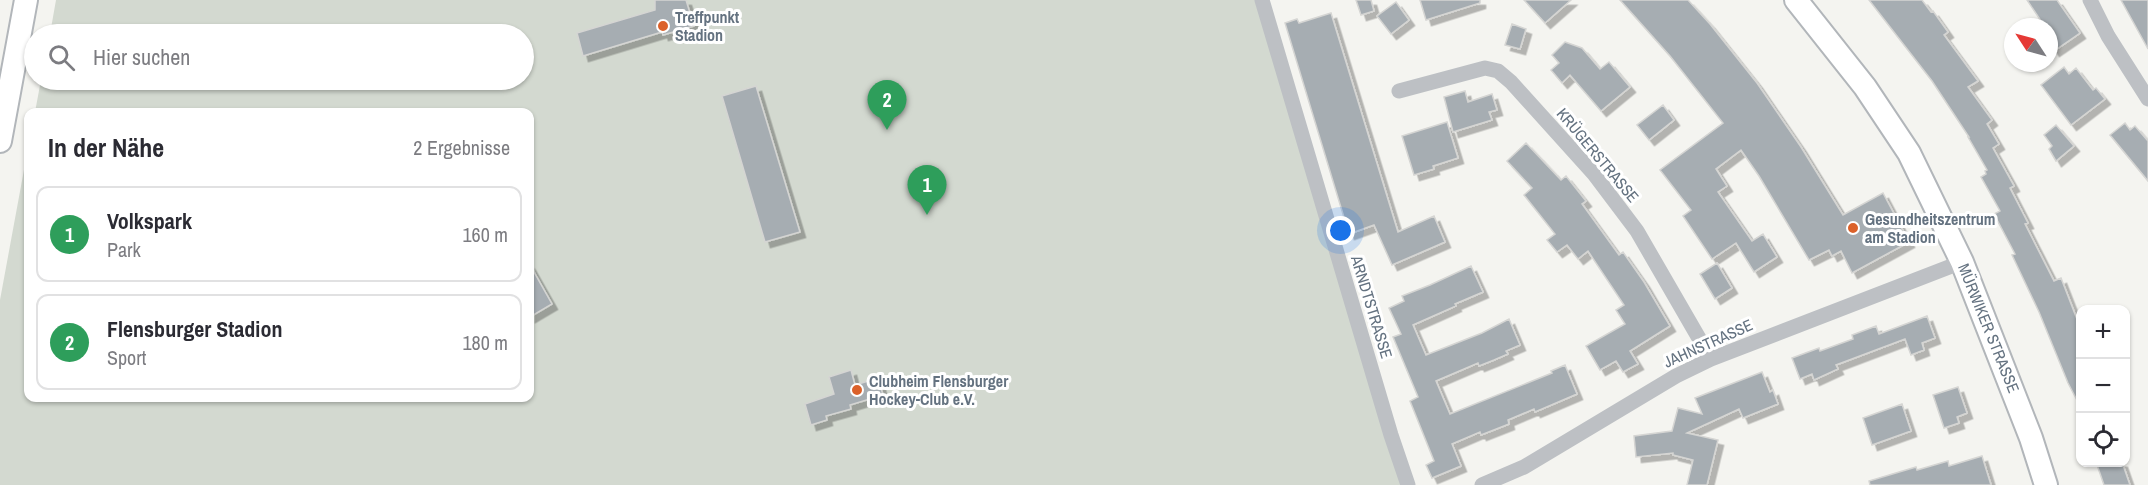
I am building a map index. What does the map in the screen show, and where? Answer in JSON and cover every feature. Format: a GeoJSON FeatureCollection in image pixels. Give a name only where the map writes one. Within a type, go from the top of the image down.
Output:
{"type":"FeatureCollection","features":[{"type":"Feature","properties":{"kind":"main road"},"geometry":{"type":"LineString","coordinates":[[0,141],[26,0]]}},
{"type":"Feature","properties":{"kind":"main road","name":"MÜRWIKER STRASSE"},"geometry":{"type":"LineString","coordinates":[[1796,0],[1865,87],[1909,153],[1962,262],[2031,438],[2046,485]]}},
{"type":"Feature","properties":{"kind":"street","name":"ARNDTSTRASSE"},"geometry":{"type":"LineString","coordinates":[[1262,0],[1391,435],[1408,485]]}},
{"type":"Feature","properties":{"kind":"street"},"geometry":{"type":"LineString","coordinates":[[2090,0],[2108,36],[2148,99]]}},
{"type":"Feature","properties":{"kind":"street","name":"KRÜGERSTRASSE"},"geometry":{"type":"LineString","coordinates":[[1399,91],[1485,68],[1498,71],[1511,82],[1594,174],[1637,231],[1711,359]]}},
{"type":"Feature","properties":{"kind":"street","name":"JAHNSTRASSE"},"geometry":{"type":"LineString","coordinates":[[1482,485],[1524,467],[1676,376],[1711,359],[1962,262]]}},
{"type":"Feature","properties":{"kind":"shaded area"},"geometry":{"type":"Polygon","coordinates":[[[56,0],[1263,0],[1407,485],[0,485],[0,300],[24,170],[24,402],[534,402],[534,108],[36,108],[39,90],[534,90],[534,24],[52,24],[56,0]]]}},
{"type":"Feature","properties":{"kind":"building"},"geometry":{"type":"Polygon","coordinates":[[[655,0],[686,0],[694,26],[663,35],[662,32],[583,56],[577,33],[655,10],[655,0]]]}},
{"type":"Feature","properties":{"kind":"building"},"geometry":{"type":"Polygon","coordinates":[[[1356,0],[1371,0],[1374,11],[1361,15],[1356,0]]]}},
{"type":"Feature","properties":{"kind":"building"},"geometry":{"type":"Polygon","coordinates":[[[1420,0],[1480,0],[1480,3],[1426,20],[1420,0]]]}},
{"type":"Feature","properties":{"kind":"building"},"geometry":{"type":"Polygon","coordinates":[[[1524,0],[1571,0],[1545,23],[1524,0]]]}},
{"type":"Feature","properties":{"kind":"building"},"geometry":{"type":"Polygon","coordinates":[[[1620,0],[1688,0],[1757,83],[1801,147],[1843,215],[1883,193],[1909,242],[1852,273],[1841,251],[1832,256],[1829,250],[1809,260],[1741,150],[1716,169],[1727,186],[1718,192],[1752,241],[1763,234],[1777,257],[1754,272],[1736,243],[1712,259],[1683,216],[1691,210],[1660,170],[1723,123],[1670,56],[1620,0]]]}},
{"type":"Feature","properties":{"kind":"building"},"geometry":{"type":"Polygon","coordinates":[[[1869,0],[1922,0],[1948,32],[1944,35],[1978,81],[1968,87],[1992,120],[1987,124],[1999,144],[1993,148],[2014,186],[2010,188],[2028,223],[2025,224],[2054,281],[2061,278],[2076,317],[2076,398],[2012,255],[2015,254],[1994,214],[2000,211],[1981,177],[1986,174],[1987,170],[1969,137],[1932,81],[1869,0]]]}},
{"type":"Feature","properties":{"kind":"building"},"geometry":{"type":"Polygon","coordinates":[[[2027,0],[2057,0],[2080,33],[2058,48],[2058,18],[2039,18],[2027,0]]]}},
{"type":"Feature","properties":{"kind":"building"},"geometry":{"type":"Polygon","coordinates":[[[2121,0],[2148,0],[2148,49],[2121,0]]]}},
{"type":"Feature","properties":{"kind":"building"},"geometry":{"type":"Polygon","coordinates":[[[1396,2],[1409,20],[1391,34],[1377,16],[1396,2]]]}},
{"type":"Feature","properties":{"kind":"building"},"geometry":{"type":"Polygon","coordinates":[[[1331,13],[1398,232],[1434,216],[1445,242],[1392,265],[1374,225],[1349,234],[1285,23],[1297,19],[1299,23],[1331,13]]]}},
{"type":"Feature","properties":{"kind":"building"},"geometry":{"type":"Polygon","coordinates":[[[1512,24],[1526,29],[1520,49],[1505,45],[1512,24]]]}},
{"type":"Feature","properties":{"kind":"building"},"geometry":{"type":"Polygon","coordinates":[[[1565,42],[1582,48],[1600,69],[1609,62],[1630,87],[1601,111],[1570,75],[1562,83],[1551,70],[1559,63],[1552,55],[1565,42]]]}},
{"type":"Feature","properties":{"kind":"building"},"geometry":{"type":"Polygon","coordinates":[[[2064,67],[2069,74],[2076,68],[2093,90],[2096,88],[2105,99],[2071,125],[2041,85],[2064,67]]]}},
{"type":"Feature","properties":{"kind":"building"},"geometry":{"type":"Polygon","coordinates":[[[756,86],[800,232],[765,242],[722,96],[756,86]]]}},
{"type":"Feature","properties":{"kind":"building"},"geometry":{"type":"Polygon","coordinates":[[[1465,91],[1468,102],[1492,94],[1497,110],[1489,112],[1492,120],[1453,132],[1444,97],[1465,91]]]}},
{"type":"Feature","properties":{"kind":"building"},"geometry":{"type":"Polygon","coordinates":[[[1663,105],[1674,120],[1649,140],[1637,125],[1663,105]]]}},
{"type":"Feature","properties":{"kind":"building"},"geometry":{"type":"Polygon","coordinates":[[[1447,122],[1458,158],[1414,175],[1402,136],[1447,122]]]}},
{"type":"Feature","properties":{"kind":"building"},"geometry":{"type":"Polygon","coordinates":[[[2125,123],[2130,130],[2135,126],[2148,141],[2148,181],[2110,135],[2125,123]]]}},
{"type":"Feature","properties":{"kind":"building"},"geometry":{"type":"Polygon","coordinates":[[[2056,125],[2074,146],[2056,161],[2049,149],[2052,146],[2044,135],[2056,125]]]}},
{"type":"Feature","properties":{"kind":"building"},"geometry":{"type":"Polygon","coordinates":[[[1526,143],[1561,180],[1566,176],[1586,201],[1582,204],[1619,255],[1623,252],[1670,326],[1630,351],[1638,364],[1623,372],[1616,361],[1600,370],[1586,346],[1625,324],[1616,310],[1624,305],[1588,251],[1578,259],[1567,245],[1557,252],[1547,240],[1555,234],[1524,195],[1532,188],[1507,161],[1526,143]]]}},
{"type":"Feature","properties":{"kind":"building"},"geometry":{"type":"Polygon","coordinates":[[[1717,263],[1732,288],[1715,299],[1700,274],[1717,263]]]}},
{"type":"Feature","properties":{"kind":"building"},"geometry":{"type":"Polygon","coordinates":[[[1471,266],[1483,292],[1413,325],[1426,355],[1482,333],[1509,319],[1520,345],[1506,351],[1508,354],[1479,366],[1478,363],[1436,381],[1450,414],[1552,373],[1551,371],[1565,365],[1577,394],[1535,412],[1534,409],[1508,420],[1509,424],[1481,435],[1480,432],[1452,444],[1461,466],[1432,478],[1426,465],[1434,461],[1410,401],[1418,397],[1393,337],[1401,334],[1389,308],[1404,301],[1402,296],[1471,266]]]}},
{"type":"Feature","properties":{"kind":"building"},"geometry":{"type":"Polygon","coordinates":[[[534,272],[552,304],[534,315],[534,272]]]}},
{"type":"Feature","properties":{"kind":"building"},"geometry":{"type":"Polygon","coordinates":[[[1927,316],[1935,338],[1922,343],[1924,350],[1911,355],[1905,339],[1836,365],[1838,369],[1814,380],[1812,374],[1800,379],[1792,358],[1853,339],[1852,335],[1876,326],[1879,334],[1927,316]]]}},
{"type":"Feature","properties":{"kind":"building","name":"Clubheim Flensburger Hockey-Club e.V."},"geometry":{"type":"Polygon","coordinates":[[[851,370],[855,385],[878,378],[883,395],[850,405],[851,409],[826,416],[827,420],[811,425],[805,404],[834,394],[829,377],[851,370]]]}},
{"type":"Feature","properties":{"kind":"building"},"geometry":{"type":"Polygon","coordinates":[[[1762,372],[1778,404],[1743,418],[1739,409],[1687,433],[1718,440],[1707,485],[1687,485],[1693,460],[1673,455],[1673,453],[1636,457],[1634,436],[1672,431],[1678,408],[1702,414],[1695,398],[1762,372]]]}},
{"type":"Feature","properties":{"kind":"building"},"geometry":{"type":"Polygon","coordinates":[[[1958,387],[1967,413],[1957,417],[1959,423],[1944,428],[1933,395],[1958,387]]]}},
{"type":"Feature","properties":{"kind":"building"},"geometry":{"type":"Polygon","coordinates":[[[1902,404],[1911,431],[1872,445],[1863,418],[1902,404]]]}},
{"type":"Feature","properties":{"kind":"building"},"geometry":{"type":"Polygon","coordinates":[[[1982,456],[1991,485],[1870,485],[1869,481],[1916,467],[1917,470],[1948,461],[1949,466],[1982,456]]]}},
{"type":"Feature","properties":{"kind":"building"},"geometry":{"type":"Polygon","coordinates":[[[2098,467],[2124,467],[2130,485],[2104,485],[2098,467]]]}},
{"type":"Feature","properties":{"kind":"place","name":"Treffpunkt Stadion"},"geometry":{"type":"Point","coordinates":[663,26]}},
{"type":"Feature","properties":{"kind":"place","name":"Flensburger Stadion"},"geometry":{"type":"Point","coordinates":[887,130]}},
{"type":"Feature","properties":{"kind":"place","name":"Volkspark"},"geometry":{"type":"Point","coordinates":[927,215]}},
{"type":"Feature","properties":{"kind":"place","name":"Gesundheitszentrum am Stadion"},"geometry":{"type":"Point","coordinates":[1853,228]}},
{"type":"Feature","properties":{"kind":"place","name":"Clubheim Flensburger Hockey-Club e.V."},"geometry":{"type":"Point","coordinates":[857,390]}}]}
